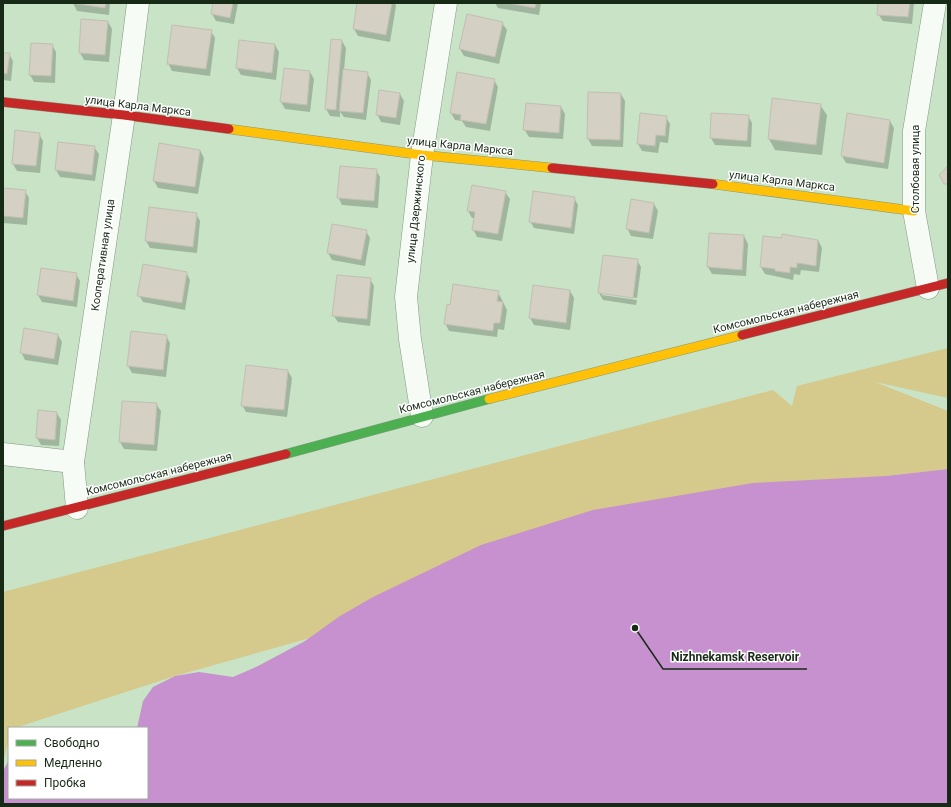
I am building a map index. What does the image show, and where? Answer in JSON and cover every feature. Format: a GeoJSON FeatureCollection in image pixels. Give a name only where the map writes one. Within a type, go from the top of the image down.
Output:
{"type":"FeatureCollection","features":[{"type":"Feature","properties":{"kind":"street","name":"Кооперативная улица"},"geometry":{"type":"LineString","coordinates":[[77,508],[73,462],[124,115],[138,3]]}},
{"type":"Feature","properties":{"kind":"street","name":"улица Дзержинского"},"geometry":{"type":"LineString","coordinates":[[422,416],[410,339],[406,297],[422,155],[446,3]]}},
{"type":"Feature","properties":{"kind":"street","name":"Столбовая улица"},"geometry":{"type":"LineString","coordinates":[[938,14],[914,131],[914,211],[938,285]]}},
{"type":"Feature","properties":{"kind":"street","name":"улица Карла Маркса"},"geometry":{"type":"LineString","coordinates":[[3,102],[124,115],[422,155],[748,188],[914,211]]}},
{"type":"Feature","properties":{"kind":"street","name":"Комсомольская набережная"},"geometry":{"type":"LineString","coordinates":[[3,526],[270,458],[422,416],[938,285]]}},
{"type":"Feature","properties":{"kind":"street"},"geometry":{"type":"LineString","coordinates":[[3,454],[73,462]]}},
{"type":"Feature","properties":{"kind":"shaded area"},"geometry":{"type":"Polygon","coordinates":[[[948,348],[948,398],[875,382],[948,411],[948,469],[886,476],[175,676],[18,727],[8,727],[8,743],[3,763],[3,592],[773,390],[792,406],[797,386],[948,348]]]}},
{"type":"Feature","properties":{"kind":"shaded area"},"geometry":{"type":"Polygon","coordinates":[[[948,469],[948,804],[3,804],[3,771],[8,762],[8,799],[148,799],[148,727],[137,727],[143,701],[153,687],[175,676],[199,672],[233,677],[258,666],[305,641],[340,616],[373,597],[481,545],[593,510],[753,483],[886,476],[948,469]]]}},
{"type":"Feature","properties":{"kind":"building"},"geometry":{"type":"Polygon","coordinates":[[[72,3],[106,3],[105,8],[72,3]]]}},
{"type":"Feature","properties":{"kind":"building"},"geometry":{"type":"Polygon","coordinates":[[[213,3],[233,3],[230,18],[211,14],[213,3]]]}},
{"type":"Feature","properties":{"kind":"building"},"geometry":{"type":"Polygon","coordinates":[[[357,3],[392,3],[386,35],[353,29],[357,3]]]}},
{"type":"Feature","properties":{"kind":"building"},"geometry":{"type":"Polygon","coordinates":[[[506,3],[536,3],[535,8],[506,3]]]}},
{"type":"Feature","properties":{"kind":"building"},"geometry":{"type":"Polygon","coordinates":[[[878,3],[910,3],[908,17],[877,15],[878,3]]]}},
{"type":"Feature","properties":{"kind":"building"},"geometry":{"type":"Polygon","coordinates":[[[467,14],[503,22],[495,57],[459,49],[467,14]]]}},
{"type":"Feature","properties":{"kind":"building"},"geometry":{"type":"Polygon","coordinates":[[[81,19],[108,21],[105,55],[79,53],[81,19]]]}},
{"type":"Feature","properties":{"kind":"building"},"geometry":{"type":"Polygon","coordinates":[[[172,25],[212,30],[206,69],[167,64],[172,25]]]}},
{"type":"Feature","properties":{"kind":"building"},"geometry":{"type":"Polygon","coordinates":[[[331,39],[342,40],[336,110],[325,109],[331,39]]]}},
{"type":"Feature","properties":{"kind":"building"},"geometry":{"type":"Polygon","coordinates":[[[239,40],[275,44],[272,73],[236,68],[239,40]]]}},
{"type":"Feature","properties":{"kind":"building"},"geometry":{"type":"Polygon","coordinates":[[[31,43],[53,44],[51,76],[29,75],[31,43]]]}},
{"type":"Feature","properties":{"kind":"building"},"geometry":{"type":"Polygon","coordinates":[[[3,53],[10,53],[7,74],[3,73],[3,53]]]}},
{"type":"Feature","properties":{"kind":"building"},"geometry":{"type":"Polygon","coordinates":[[[284,68],[310,71],[307,105],[280,102],[284,68]]]}},
{"type":"Feature","properties":{"kind":"building"},"geometry":{"type":"Polygon","coordinates":[[[343,69],[368,72],[363,113],[339,111],[343,69]]]}},
{"type":"Feature","properties":{"kind":"building"},"geometry":{"type":"Polygon","coordinates":[[[457,72],[495,79],[486,124],[460,120],[461,115],[450,113],[457,72]]]}},
{"type":"Feature","properties":{"kind":"building"},"geometry":{"type":"Polygon","coordinates":[[[379,90],[400,93],[396,118],[376,115],[379,90]]]}},
{"type":"Feature","properties":{"kind":"building"},"geometry":{"type":"Polygon","coordinates":[[[588,92],[621,93],[620,140],[587,139],[588,92]]]}},
{"type":"Feature","properties":{"kind":"building"},"geometry":{"type":"Polygon","coordinates":[[[772,98],[821,104],[816,145],[768,139],[772,98]]]}},
{"type":"Feature","properties":{"kind":"building"},"geometry":{"type":"Polygon","coordinates":[[[526,103],[561,106],[559,133],[523,130],[526,103]]]}},
{"type":"Feature","properties":{"kind":"building"},"geometry":{"type":"Polygon","coordinates":[[[640,113],[667,116],[665,136],[656,135],[655,146],[637,144],[640,113]]]}},
{"type":"Feature","properties":{"kind":"building"},"geometry":{"type":"Polygon","coordinates":[[[711,113],[749,115],[747,141],[710,138],[711,113]]]}},
{"type":"Feature","properties":{"kind":"building"},"geometry":{"type":"Polygon","coordinates":[[[847,113],[890,120],[884,163],[841,156],[847,113]]]}},
{"type":"Feature","properties":{"kind":"building"},"geometry":{"type":"Polygon","coordinates":[[[15,130],[40,133],[36,166],[12,164],[15,130]]]}},
{"type":"Feature","properties":{"kind":"building"},"geometry":{"type":"Polygon","coordinates":[[[58,142],[95,146],[92,175],[55,170],[58,142]]]}},
{"type":"Feature","properties":{"kind":"building"},"geometry":{"type":"Polygon","coordinates":[[[159,143],[200,150],[195,187],[153,181],[159,143]]]}},
{"type":"Feature","properties":{"kind":"building"},"geometry":{"type":"Polygon","coordinates":[[[340,166],[377,169],[374,201],[337,198],[340,166]]]}},
{"type":"Feature","properties":{"kind":"building"},"geometry":{"type":"Polygon","coordinates":[[[948,166],[948,184],[944,184],[939,175],[948,166]]]}},
{"type":"Feature","properties":{"kind":"building"},"geometry":{"type":"Polygon","coordinates":[[[472,185],[506,191],[498,234],[472,230],[475,212],[467,211],[472,185]]]}},
{"type":"Feature","properties":{"kind":"building"},"geometry":{"type":"Polygon","coordinates":[[[3,188],[26,190],[23,218],[3,216],[3,188]]]}},
{"type":"Feature","properties":{"kind":"building"},"geometry":{"type":"Polygon","coordinates":[[[533,191],[575,197],[571,228],[529,222],[533,191]]]}},
{"type":"Feature","properties":{"kind":"building"},"geometry":{"type":"Polygon","coordinates":[[[631,199],[654,203],[649,233],[626,229],[631,199]]]}},
{"type":"Feature","properties":{"kind":"building"},"geometry":{"type":"Polygon","coordinates":[[[149,207],[197,213],[193,247],[145,241],[149,207]]]}},
{"type":"Feature","properties":{"kind":"building"},"geometry":{"type":"Polygon","coordinates":[[[332,224],[367,230],[361,260],[327,253],[332,224]]]}},
{"type":"Feature","properties":{"kind":"building"},"geometry":{"type":"Polygon","coordinates":[[[709,233],[744,235],[742,270],[707,267],[709,233]]]}},
{"type":"Feature","properties":{"kind":"building"},"geometry":{"type":"Polygon","coordinates":[[[782,234],[818,240],[816,266],[797,263],[797,268],[790,267],[790,273],[760,267],[763,236],[782,238],[782,234]]]}},
{"type":"Feature","properties":{"kind":"building"},"geometry":{"type":"Polygon","coordinates":[[[603,255],[638,259],[633,298],[598,293],[603,255]]]}},
{"type":"Feature","properties":{"kind":"building"},"geometry":{"type":"Polygon","coordinates":[[[143,264],[187,272],[182,303],[137,296],[143,264]]]}},
{"type":"Feature","properties":{"kind":"building"},"geometry":{"type":"Polygon","coordinates":[[[41,268],[77,273],[73,301],[37,295],[41,268]]]}},
{"type":"Feature","properties":{"kind":"building"},"geometry":{"type":"Polygon","coordinates":[[[337,275],[371,278],[367,319],[332,316],[337,275]]]}},
{"type":"Feature","properties":{"kind":"building"},"geometry":{"type":"Polygon","coordinates":[[[453,284],[499,291],[497,301],[503,302],[500,323],[494,323],[493,331],[444,324],[447,304],[450,305],[453,284]]]}},
{"type":"Feature","properties":{"kind":"building"},"geometry":{"type":"Polygon","coordinates":[[[533,285],[570,290],[566,323],[529,318],[533,285]]]}},
{"type":"Feature","properties":{"kind":"building"},"geometry":{"type":"Polygon","coordinates":[[[24,328],[58,334],[54,359],[20,353],[24,328]]]}},
{"type":"Feature","properties":{"kind":"building"},"geometry":{"type":"Polygon","coordinates":[[[131,331],[167,335],[163,370],[127,366],[131,331]]]}},
{"type":"Feature","properties":{"kind":"building"},"geometry":{"type":"Polygon","coordinates":[[[246,365],[288,370],[284,410],[241,406],[246,365]]]}},
{"type":"Feature","properties":{"kind":"building"},"geometry":{"type":"Polygon","coordinates":[[[122,401],[157,403],[154,445],[119,442],[122,401]]]}},
{"type":"Feature","properties":{"kind":"building"},"geometry":{"type":"Polygon","coordinates":[[[38,410],[57,412],[55,440],[36,438],[38,410]]]}},
{"type":"Feature","properties":{"kind":"traffic: fast"},"geometry":{"type":"LineString","coordinates":[[286,454],[489,399]]}},
{"type":"Feature","properties":{"kind":"traffic: slow"},"geometry":{"type":"LineString","coordinates":[[229,129],[422,155],[552,168]]}},
{"type":"Feature","properties":{"kind":"traffic: slow"},"geometry":{"type":"LineString","coordinates":[[713,184],[914,211]]}},
{"type":"Feature","properties":{"kind":"traffic: slow"},"geometry":{"type":"LineString","coordinates":[[489,399],[742,335]]}},
{"type":"Feature","properties":{"kind":"traffic: jam"},"geometry":{"type":"LineString","coordinates":[[3,102],[124,115],[229,129]]}},
{"type":"Feature","properties":{"kind":"traffic: jam"},"geometry":{"type":"LineString","coordinates":[[552,168],[713,184]]}},
{"type":"Feature","properties":{"kind":"traffic: jam"},"geometry":{"type":"LineString","coordinates":[[742,335],[948,283]]}},
{"type":"Feature","properties":{"kind":"traffic: jam"},"geometry":{"type":"LineString","coordinates":[[3,526],[286,454]]}},
{"type":"Feature","properties":{"kind":"place","name":"Nizhnekamsk Reservoir"},"geometry":{"type":"Point","coordinates":[635,628]}}]}
